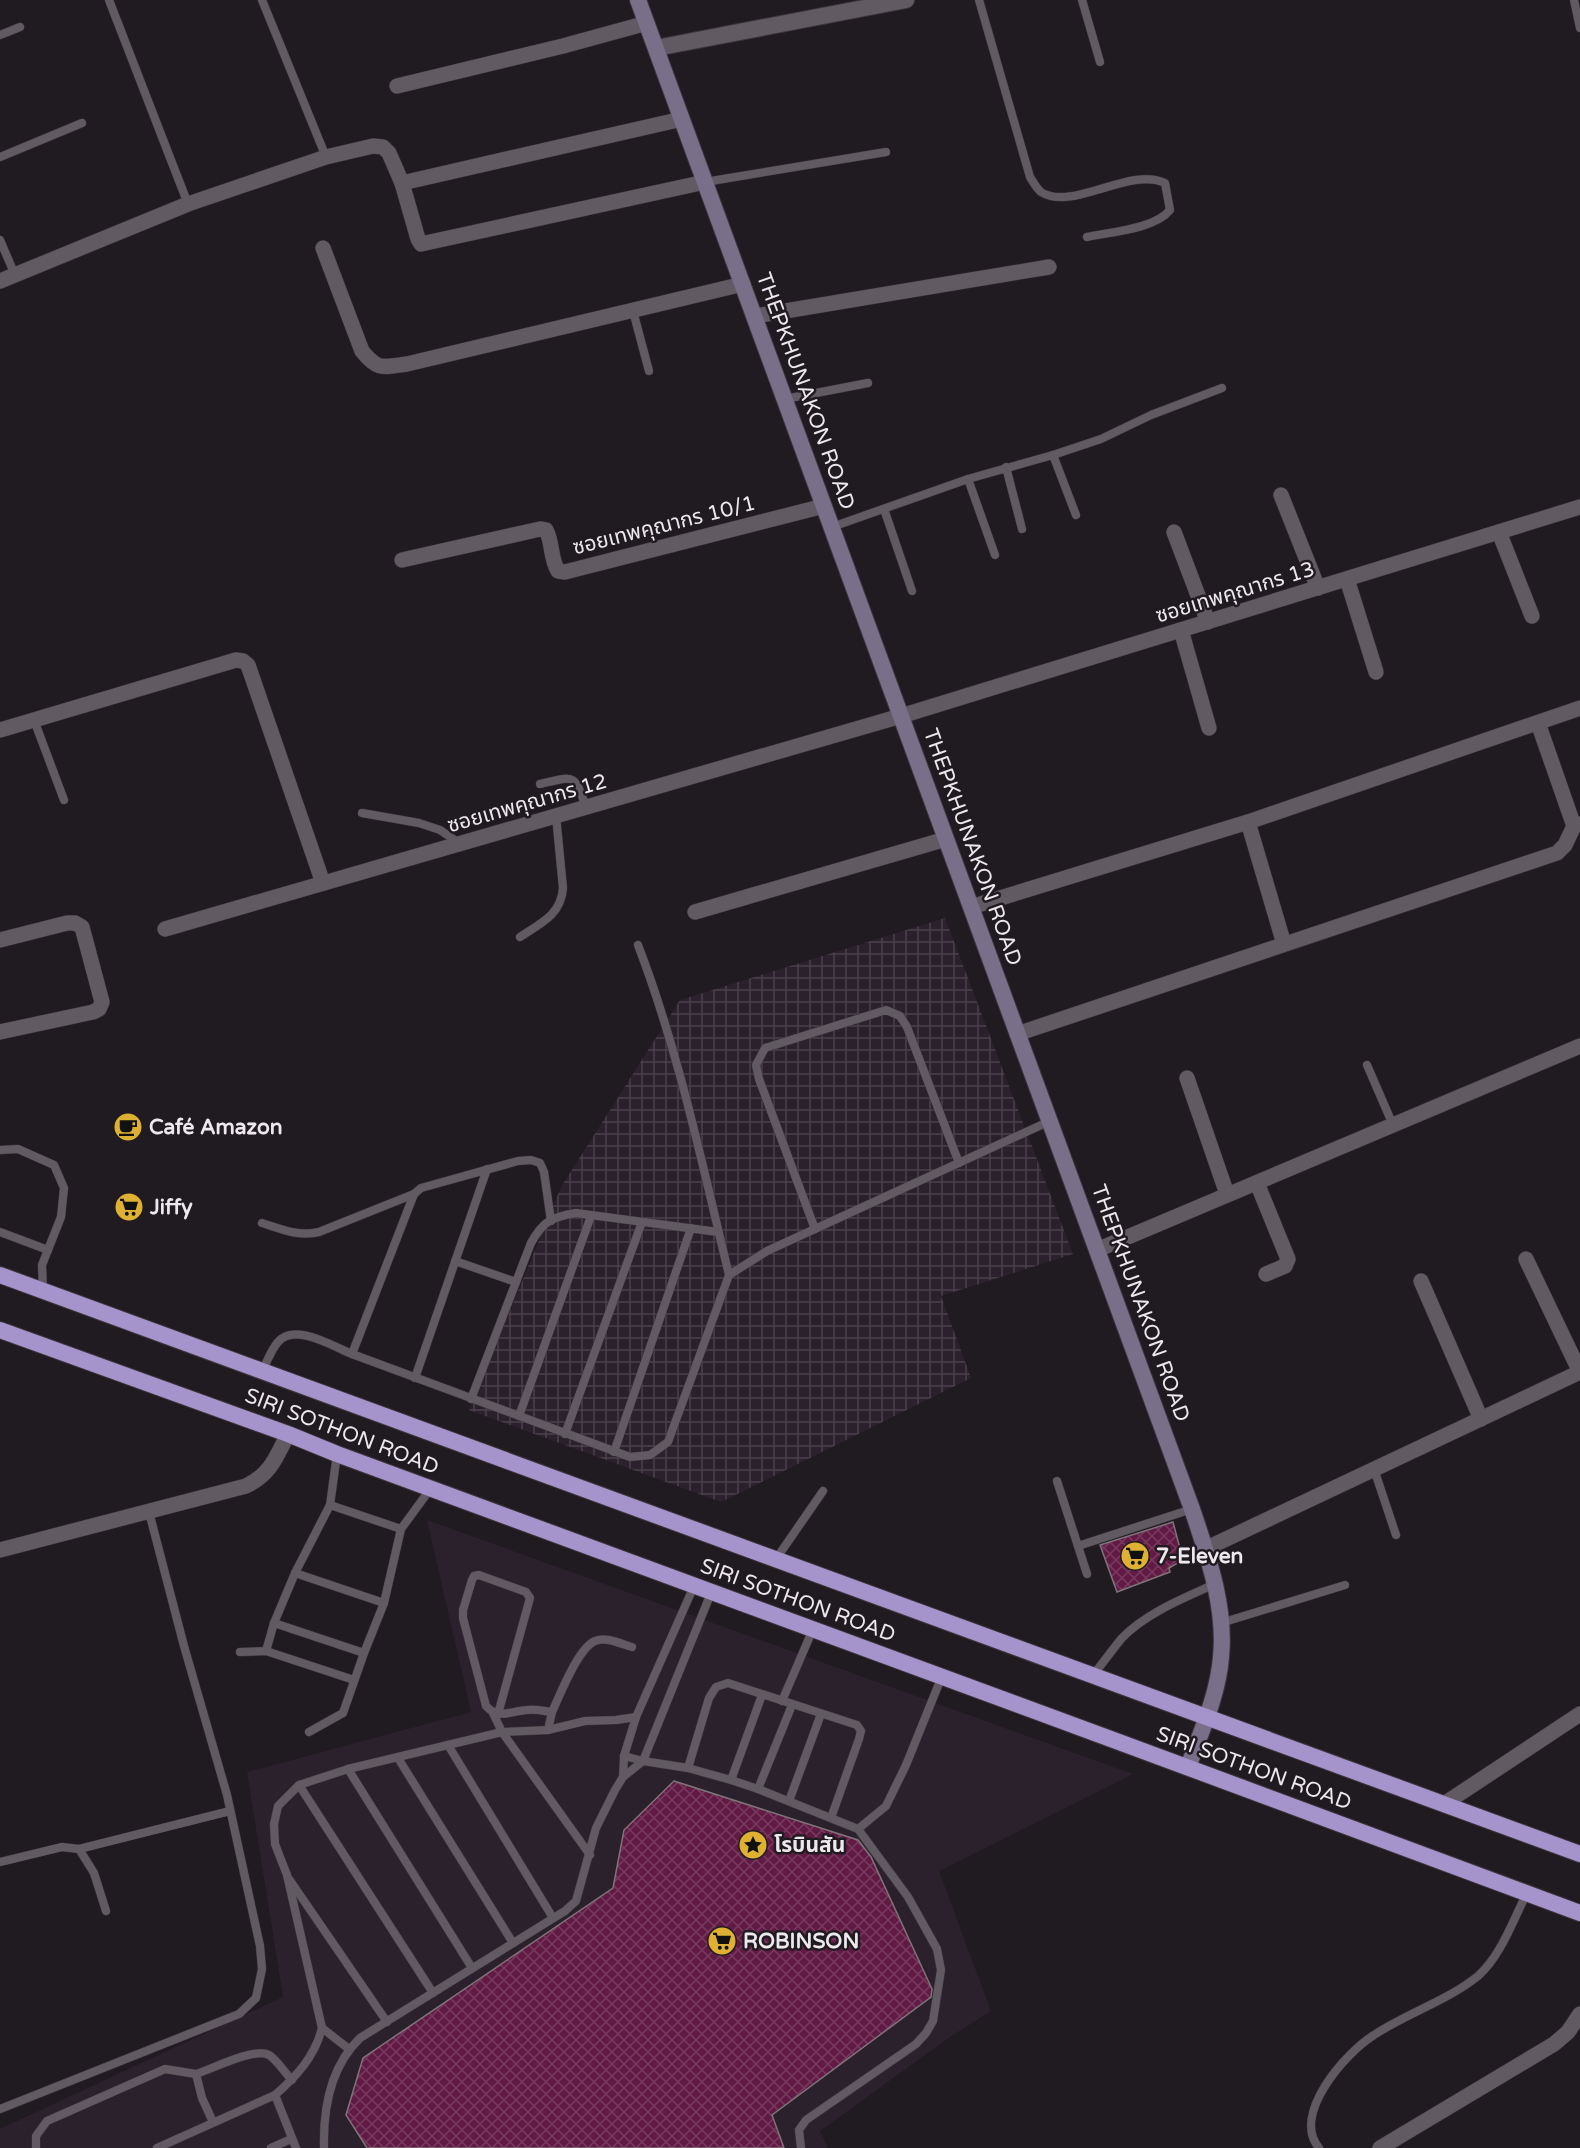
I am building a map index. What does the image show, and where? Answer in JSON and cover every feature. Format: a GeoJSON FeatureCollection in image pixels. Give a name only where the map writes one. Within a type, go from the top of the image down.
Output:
{"type":"FeatureCollection","features":[{"type":"Feature","properties":{"kind":"highway","name":"SIRI SOTHON ROAD"},"geometry":{"type":"LineString","coordinates":[[0,1275],[1580,1854]]}},
{"type":"Feature","properties":{"kind":"highway","name":"SIRI SOTHON ROAD"},"geometry":{"type":"LineString","coordinates":[[0,1330],[288,1434],[711,1593],[942,1676],[1580,1913]]}},
{"type":"Feature","properties":{"kind":"main road","name":"THEPKHUNAKON ROAD"},"geometry":{"type":"LineString","coordinates":[[638,0],[1205,1549],[1215,1584],[1221,1623],[1221,1657],[1207,1717],[1188,1767]]}},
{"type":"Feature","properties":{"kind":"street"},"geometry":{"type":"LineString","coordinates":[[656,48],[906,0]]}},
{"type":"Feature","properties":{"kind":"street"},"geometry":{"type":"LineString","coordinates":[[397,86],[563,46],[646,23]]}},
{"type":"Feature","properties":{"kind":"street"},"geometry":{"type":"LineString","coordinates":[[402,183],[682,118]]}},
{"type":"Feature","properties":{"kind":"street"},"geometry":{"type":"LineString","coordinates":[[0,281],[188,204],[326,157],[373,146],[383,147],[389,153],[402,183],[418,239],[422,244],[705,182]]}},
{"type":"Feature","properties":{"kind":"street"},"geometry":{"type":"LineString","coordinates":[[323,248],[362,351],[372,363],[385,367],[743,284]]}},
{"type":"Feature","properties":{"kind":"street"},"geometry":{"type":"LineString","coordinates":[[754,316],[1050,267]]}},
{"type":"Feature","properties":{"kind":"street"},"geometry":{"type":"LineString","coordinates":[[1281,495],[1317,588]]}},
{"type":"Feature","properties":{"kind":"street","name":"ซอยเทพคุณากร 10/1"},"geometry":{"type":"LineString","coordinates":[[402,560],[540,529],[546,530],[549,536],[554,564],[558,571],[565,572],[824,506]]}},
{"type":"Feature","properties":{"kind":"street","name":"ซอยเทพคุณากร 13"},"geometry":{"type":"LineString","coordinates":[[901,716],[1580,507]]}},
{"type":"Feature","properties":{"kind":"street"},"geometry":{"type":"LineString","coordinates":[[1174,532],[1208,622]]}},
{"type":"Feature","properties":{"kind":"street"},"geometry":{"type":"LineString","coordinates":[[1499,532],[1532,616]]}},
{"type":"Feature","properties":{"kind":"street"},"geometry":{"type":"LineString","coordinates":[[1347,579],[1376,672]]}},
{"type":"Feature","properties":{"kind":"street"},"geometry":{"type":"LineString","coordinates":[[1181,630],[1209,728]]}},
{"type":"Feature","properties":{"kind":"street"},"geometry":{"type":"LineString","coordinates":[[0,730],[236,660],[243,661],[248,665],[323,883]]}},
{"type":"Feature","properties":{"kind":"street"},"geometry":{"type":"LineString","coordinates":[[971,907],[1248,822],[1580,708]]}},
{"type":"Feature","properties":{"kind":"street","name":"ซอยเทพคุณากร 12"},"geometry":{"type":"LineString","coordinates":[[165,929],[901,716]]}},
{"type":"Feature","properties":{"kind":"street"},"geometry":{"type":"LineString","coordinates":[[1017,1034],[1557,853],[1565,845],[1577,825],[1538,723]]}},
{"type":"Feature","properties":{"kind":"street"},"geometry":{"type":"LineString","coordinates":[[1248,822],[1284,944]]}},
{"type":"Feature","properties":{"kind":"street"},"geometry":{"type":"LineString","coordinates":[[695,912],[946,839]]}},
{"type":"Feature","properties":{"kind":"street"},"geometry":{"type":"LineString","coordinates":[[0,940],[67,922],[82,927],[102,1002],[99,1009],[93,1012],[0,1032]]}},
{"type":"Feature","properties":{"kind":"street"},"geometry":{"type":"LineString","coordinates":[[1097,1250],[1580,1046]]}},
{"type":"Feature","properties":{"kind":"street"},"geometry":{"type":"LineString","coordinates":[[1187,1078],[1227,1194]]}},
{"type":"Feature","properties":{"kind":"street"},"geometry":{"type":"LineString","coordinates":[[1257,1183],[1288,1259],[1285,1266],[1266,1274]]}},
{"type":"Feature","properties":{"kind":"street"},"geometry":{"type":"LineString","coordinates":[[1205,1549],[1580,1372],[1526,1259]]}},
{"type":"Feature","properties":{"kind":"street"},"geometry":{"type":"LineString","coordinates":[[1421,1281],[1481,1419]]}},
{"type":"Feature","properties":{"kind":"street"},"geometry":{"type":"LineString","coordinates":[[0,1550],[246,1486],[261,1479],[288,1434]]}},
{"type":"Feature","properties":{"kind":"street"},"geometry":{"type":"LineString","coordinates":[[1444,1804],[1580,1714]]}},
{"type":"Feature","properties":{"kind":"street"},"geometry":{"type":"LineString","coordinates":[[1380,2148],[1554,2044],[1568,2032],[1580,2014]]}},
{"type":"Feature","properties":{"kind":"lane"},"geometry":{"type":"LineString","coordinates":[[109,0],[188,204]]}},
{"type":"Feature","properties":{"kind":"lane"},"geometry":{"type":"LineString","coordinates":[[262,0],[326,157]]}},
{"type":"Feature","properties":{"kind":"lane"},"geometry":{"type":"LineString","coordinates":[[979,0],[1030,177],[1040,192],[1058,198],[1150,177],[1165,183],[1170,210],[1165,217],[1153,223],[1087,237]]}},
{"type":"Feature","properties":{"kind":"lane"},"geometry":{"type":"LineString","coordinates":[[1082,0],[1100,62]]}},
{"type":"Feature","properties":{"kind":"lane"},"geometry":{"type":"LineString","coordinates":[[1574,0],[1580,28]]}},
{"type":"Feature","properties":{"kind":"lane"},"geometry":{"type":"LineString","coordinates":[[0,35],[20,27]]}},
{"type":"Feature","properties":{"kind":"lane"},"geometry":{"type":"LineString","coordinates":[[0,157],[82,123]]}},
{"type":"Feature","properties":{"kind":"lane"},"geometry":{"type":"LineString","coordinates":[[705,182],[886,152]]}},
{"type":"Feature","properties":{"kind":"lane"},"geometry":{"type":"LineString","coordinates":[[0,240],[15,275]]}},
{"type":"Feature","properties":{"kind":"lane"},"geometry":{"type":"LineString","coordinates":[[633,311],[649,371]]}},
{"type":"Feature","properties":{"kind":"lane"},"geometry":{"type":"LineString","coordinates":[[785,399],[868,383]]}},
{"type":"Feature","properties":{"kind":"lane"},"geometry":{"type":"LineString","coordinates":[[832,527],[968,479],[1101,439],[1151,415],[1222,388]]}},
{"type":"Feature","properties":{"kind":"lane"},"geometry":{"type":"LineString","coordinates":[[1053,455],[1076,515]]}},
{"type":"Feature","properties":{"kind":"lane"},"geometry":{"type":"LineString","coordinates":[[1006,467],[1022,529]]}},
{"type":"Feature","properties":{"kind":"lane"},"geometry":{"type":"LineString","coordinates":[[968,479],[995,555]]}},
{"type":"Feature","properties":{"kind":"lane"},"geometry":{"type":"LineString","coordinates":[[884,509],[912,591]]}},
{"type":"Feature","properties":{"kind":"lane"},"geometry":{"type":"LineString","coordinates":[[34,720],[64,800]]}},
{"type":"Feature","properties":{"kind":"lane"},"geometry":{"type":"LineString","coordinates":[[540,784],[567,778],[573,780],[577,784],[586,807]]}},
{"type":"Feature","properties":{"kind":"lane"},"geometry":{"type":"LineString","coordinates":[[362,813],[419,823],[440,830],[461,844]]}},
{"type":"Feature","properties":{"kind":"lane"},"geometry":{"type":"LineString","coordinates":[[520,937],[555,913],[563,900],[556,816]]}},
{"type":"Feature","properties":{"kind":"lane"},"geometry":{"type":"LineString","coordinates":[[262,1371],[279,1340],[291,1334],[307,1335],[415,1378],[630,1457],[650,1455],[668,1442],[729,1275],[680,1075],[658,998],[638,945]]}},
{"type":"Feature","properties":{"kind":"lane"},"geometry":{"type":"LineString","coordinates":[[815,1229],[759,1079],[756,1065],[765,1048],[886,1010],[900,1016],[907,1027],[959,1163]]}},
{"type":"Feature","properties":{"kind":"lane"},"geometry":{"type":"LineString","coordinates":[[1367,1065],[1393,1125]]}},
{"type":"Feature","properties":{"kind":"lane"},"geometry":{"type":"LineString","coordinates":[[729,1275],[767,1251],[1050,1121]]}},
{"type":"Feature","properties":{"kind":"lane"},"geometry":{"type":"LineString","coordinates":[[0,1150],[18,1149],[54,1165],[64,1188],[61,1217],[42,1265],[43,1291]]}},
{"type":"Feature","properties":{"kind":"lane"},"geometry":{"type":"LineString","coordinates":[[262,1223],[296,1234],[319,1232],[414,1194],[433,1183],[518,1161],[531,1160],[540,1163],[544,1172],[550,1221]]}},
{"type":"Feature","properties":{"kind":"lane"},"geometry":{"type":"LineString","coordinates":[[415,1378],[487,1169]]}},
{"type":"Feature","properties":{"kind":"lane"},"geometry":{"type":"LineString","coordinates":[[352,1354],[414,1194]]}},
{"type":"Feature","properties":{"kind":"lane"},"geometry":{"type":"LineString","coordinates":[[471,1399],[540,1226],[561,1216],[576,1214],[718,1232]]}},
{"type":"Feature","properties":{"kind":"lane"},"geometry":{"type":"LineString","coordinates":[[519,1416],[591,1216]]}},
{"type":"Feature","properties":{"kind":"lane"},"geometry":{"type":"LineString","coordinates":[[565,1434],[642,1222]]}},
{"type":"Feature","properties":{"kind":"lane"},"geometry":{"type":"LineString","coordinates":[[614,1452],[691,1228]]}},
{"type":"Feature","properties":{"kind":"lane"},"geometry":{"type":"LineString","coordinates":[[0,1232],[48,1250]]}},
{"type":"Feature","properties":{"kind":"lane"},"geometry":{"type":"LineString","coordinates":[[455,1261],[516,1282]]}},
{"type":"Feature","properties":{"kind":"lane"},"geometry":{"type":"LineString","coordinates":[[266,1651],[274,1623],[295,1573],[330,1505],[337,1454]]}},
{"type":"Feature","properties":{"kind":"lane"},"geometry":{"type":"LineString","coordinates":[[1374,1469],[1396,1535]]}},
{"type":"Feature","properties":{"kind":"lane"},"geometry":{"type":"LineString","coordinates":[[1057,1481],[1087,1574]]}},
{"type":"Feature","properties":{"kind":"lane"},"geometry":{"type":"LineString","coordinates":[[309,1732],[343,1713],[384,1603],[401,1529],[431,1488]]}},
{"type":"Feature","properties":{"kind":"lane"},"geometry":{"type":"LineString","coordinates":[[776,1559],[823,1491]]}},
{"type":"Feature","properties":{"kind":"lane"},"geometry":{"type":"LineString","coordinates":[[330,1505],[401,1529]]}},
{"type":"Feature","properties":{"kind":"lane"},"geometry":{"type":"LineString","coordinates":[[1078,1546],[1192,1509]]}},
{"type":"Feature","properties":{"kind":"lane"},"geometry":{"type":"LineString","coordinates":[[0,2109],[239,2014],[256,1998],[262,1969],[260,1946],[230,1810],[149,1512]]}},
{"type":"Feature","properties":{"kind":"lane"},"geometry":{"type":"LineString","coordinates":[[295,1573],[384,1603]]}},
{"type":"Feature","properties":{"kind":"lane"},"geometry":{"type":"LineString","coordinates":[[495,1713],[530,1598],[526,1592],[479,1575],[474,1576],[472,1580],[463,1610],[463,1618],[486,1706],[495,1713],[502,1732],[590,1856]]}},
{"type":"Feature","properties":{"kind":"lane"},"geometry":{"type":"LineString","coordinates":[[1093,1675],[1123,1637],[1140,1623],[1180,1600],[1215,1584]]}},
{"type":"Feature","properties":{"kind":"lane"},"geometry":{"type":"LineString","coordinates":[[1221,1623],[1345,1585]]}},
{"type":"Feature","properties":{"kind":"lane"},"geometry":{"type":"LineString","coordinates":[[623,1777],[624,1756],[636,1717],[694,1586]]}},
{"type":"Feature","properties":{"kind":"lane"},"geometry":{"type":"LineString","coordinates":[[324,2148],[323,2128],[326,2101],[335,2073],[349,2049],[360,2038],[553,1918],[576,1901],[596,1828],[623,1777],[643,1761],[711,1593]]}},
{"type":"Feature","properties":{"kind":"lane"},"geometry":{"type":"LineString","coordinates":[[274,1623],[364,1653]]}},
{"type":"Feature","properties":{"kind":"lane"},"geometry":{"type":"LineString","coordinates":[[782,1701],[813,1629]]}},
{"type":"Feature","properties":{"kind":"lane"},"geometry":{"type":"LineString","coordinates":[[548,1730],[552,1712],[584,1649],[596,1640],[606,1639],[632,1647]]}},
{"type":"Feature","properties":{"kind":"lane"},"geometry":{"type":"LineString","coordinates":[[240,1652],[266,1651],[354,1680]]}},
{"type":"Feature","properties":{"kind":"lane"},"geometry":{"type":"LineString","coordinates":[[858,1829],[886,1806],[906,1765],[942,1676]]}},
{"type":"Feature","properties":{"kind":"lane"},"geometry":{"type":"LineString","coordinates":[[688,1768],[709,1698],[716,1687],[728,1683],[856,1725],[861,1731],[831,1818]]}},
{"type":"Feature","properties":{"kind":"lane"},"geometry":{"type":"LineString","coordinates":[[731,1780],[762,1695]]}},
{"type":"Feature","properties":{"kind":"lane"},"geometry":{"type":"LineString","coordinates":[[758,1789],[792,1704]]}},
{"type":"Feature","properties":{"kind":"lane"},"geometry":{"type":"LineString","coordinates":[[495,1713],[528,1709],[552,1712]]}},
{"type":"Feature","properties":{"kind":"lane"},"geometry":{"type":"LineString","coordinates":[[789,1801],[821,1714]]}},
{"type":"Feature","properties":{"kind":"lane"},"geometry":{"type":"LineString","coordinates":[[157,2148],[275,2095],[306,2064],[319,2043],[322,2028],[287,1875],[275,1844],[274,1824],[278,1806],[299,1785],[348,1769],[502,1732],[548,1730],[585,1721],[636,1717]]}},
{"type":"Feature","properties":{"kind":"lane"},"geometry":{"type":"LineString","coordinates":[[448,1745],[553,1918]]}},
{"type":"Feature","properties":{"kind":"lane"},"geometry":{"type":"LineString","coordinates":[[624,1756],[688,1768],[731,1780],[858,1829],[908,1897],[937,1949],[940,1970],[938,1994],[933,2021],[926,2033],[916,2044],[806,2120],[799,2130],[801,2148]]}},
{"type":"Feature","properties":{"kind":"lane"},"geometry":{"type":"LineString","coordinates":[[398,1758],[513,1943]]}},
{"type":"Feature","properties":{"kind":"lane"},"geometry":{"type":"LineString","coordinates":[[348,1769],[472,1968]]}},
{"type":"Feature","properties":{"kind":"lane"},"geometry":{"type":"LineString","coordinates":[[299,1785],[433,1993]]}},
{"type":"Feature","properties":{"kind":"lane"},"geometry":{"type":"LineString","coordinates":[[0,1862],[62,1846],[79,1849],[230,1810]]}},
{"type":"Feature","properties":{"kind":"lane"},"geometry":{"type":"LineString","coordinates":[[79,1849],[94,1873],[106,1911]]}},
{"type":"Feature","properties":{"kind":"lane"},"geometry":{"type":"LineString","coordinates":[[287,1875],[387,2022]]}},
{"type":"Feature","properties":{"kind":"lane"},"geometry":{"type":"LineString","coordinates":[[1319,2148],[1313,2141],[1310,2128],[1314,2106],[1326,2085],[1371,2037],[1402,2018],[1450,1994],[1479,1975],[1498,1951],[1527,1893]]}},
{"type":"Feature","properties":{"kind":"lane"},"geometry":{"type":"LineString","coordinates":[[322,2028],[349,2049]]}},
{"type":"Feature","properties":{"kind":"lane"},"geometry":{"type":"LineString","coordinates":[[36,2148],[36,2136],[47,2121],[165,2069],[196,2074],[247,2055],[259,2053],[269,2055],[292,2080]]}},
{"type":"Feature","properties":{"kind":"lane"},"geometry":{"type":"LineString","coordinates":[[196,2074],[202,2098],[213,2122]]}},
{"type":"Feature","properties":{"kind":"lane"},"geometry":{"type":"LineString","coordinates":[[275,2095],[296,2148]]}},
{"type":"Feature","properties":{"kind":"lane"},"geometry":{"type":"LineString","coordinates":[[271,2148],[291,2139]]}},
{"type":"Feature","properties":{"kind":"shaded area"},"geometry":{"type":"Polygon","coordinates":[[[945,918],[1073,1254],[941,1296],[971,1378],[721,1502],[469,1410],[561,1187],[680,1000],[945,918]]]}},
{"type":"Feature","properties":{"kind":"shaded area"},"geometry":{"type":"Polygon","coordinates":[[[427,1520],[1133,1774],[939,1871],[991,2011],[950,2037],[820,2131],[828,2148],[0,2148],[0,2129],[283,1997],[247,1772],[471,1712],[427,1520]]]}},
{"type":"Feature","properties":{"kind":"building","name":"7-Eleven"},"geometry":{"type":"Polygon","coordinates":[[[1173,1522],[1183,1560],[1169,1568],[1170,1572],[1117,1592],[1100,1545],[1173,1522]]]}},
{"type":"Feature","properties":{"kind":"building","name":"ROBINSON"},"geometry":{"type":"Polygon","coordinates":[[[674,1781],[858,1840],[871,1857],[932,1989],[931,1997],[772,2115],[784,2148],[367,2148],[346,2115],[363,2058],[613,1888],[624,1830],[674,1781]]]}},
{"type":"Feature","properties":{"kind":"place","name":"Café Amazon"},"geometry":{"type":"Point","coordinates":[128,1127]}},
{"type":"Feature","properties":{"kind":"place","name":"Jiffy"},"geometry":{"type":"Point","coordinates":[129,1207]}},
{"type":"Feature","properties":{"kind":"place","name":"7-Eleven"},"geometry":{"type":"Point","coordinates":[1135,1556]}},
{"type":"Feature","properties":{"kind":"place","name":"โรบินสัน"},"geometry":{"type":"Point","coordinates":[753,1845]}},
{"type":"Feature","properties":{"kind":"place","name":"ROBINSON"},"geometry":{"type":"Point","coordinates":[722,1941]}}]}
